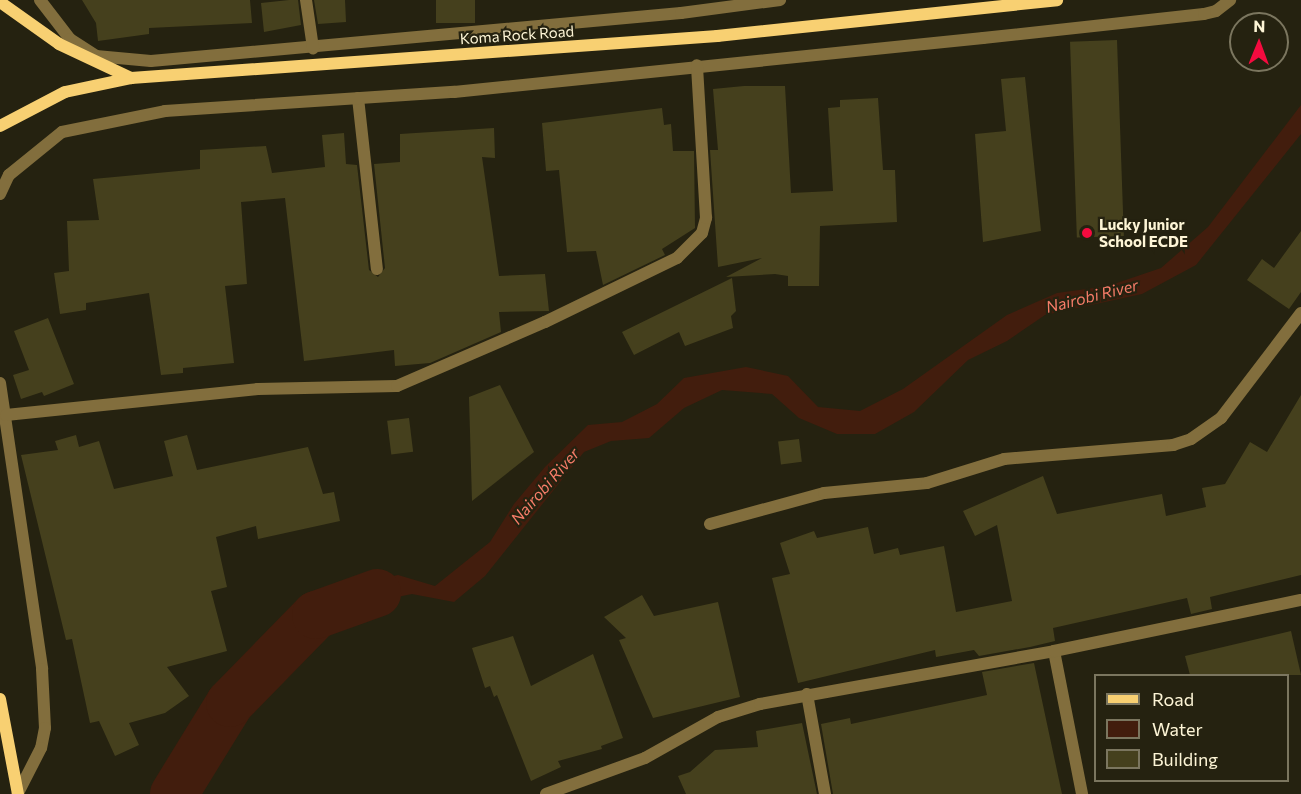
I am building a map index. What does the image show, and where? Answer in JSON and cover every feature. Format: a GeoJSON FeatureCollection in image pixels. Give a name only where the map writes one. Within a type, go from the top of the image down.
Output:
{"type":"FeatureCollection","features":[{"type":"Feature","properties":{"kind":"main road","name":"Koma Rock Road"},"geometry":{"type":"LineString","coordinates":[[0,2],[60,44],[131,78],[717,36],[1057,0]]}},
{"type":"Feature","properties":{"kind":"main road"},"geometry":{"type":"LineString","coordinates":[[0,126],[65,92],[131,78]]}},
{"type":"Feature","properties":{"kind":"main road"},"geometry":{"type":"LineString","coordinates":[[0,699],[18,794]]}},
{"type":"Feature","properties":{"kind":"street"},"geometry":{"type":"LineString","coordinates":[[40,0],[70,39],[96,56],[120,61],[313,48],[681,13],[780,0]]}},
{"type":"Feature","properties":{"kind":"street"},"geometry":{"type":"LineString","coordinates":[[306,0],[313,48]]}},
{"type":"Feature","properties":{"kind":"street"},"geometry":{"type":"LineString","coordinates":[[681,0],[681,13]]}},
{"type":"Feature","properties":{"kind":"street"},"geometry":{"type":"LineString","coordinates":[[0,194],[16,168],[62,132],[165,111],[358,98],[1188,17],[1216,11],[1230,0]]}},
{"type":"Feature","properties":{"kind":"street"},"geometry":{"type":"LineString","coordinates":[[6,415],[258,389],[397,386],[545,322],[677,258],[702,233],[706,218],[697,65]]}},
{"type":"Feature","properties":{"kind":"street"},"geometry":{"type":"LineString","coordinates":[[358,98],[377,269]]}},
{"type":"Feature","properties":{"kind":"street"},"geometry":{"type":"LineString","coordinates":[[711,524],[824,493],[927,483],[1004,459],[1173,445],[1191,439],[1221,418],[1301,313]]}},
{"type":"Feature","properties":{"kind":"street"},"geometry":{"type":"LineString","coordinates":[[0,383],[42,669],[45,728],[41,748],[18,794]]}},
{"type":"Feature","properties":{"kind":"street"},"geometry":{"type":"LineString","coordinates":[[546,794],[645,758],[718,717],[807,694],[1054,651],[1301,600]]}},
{"type":"Feature","properties":{"kind":"street"},"geometry":{"type":"LineString","coordinates":[[1054,651],[1082,794]]}},
{"type":"Feature","properties":{"kind":"street"},"geometry":{"type":"LineString","coordinates":[[807,694],[825,794]]}},
{"type":"Feature","properties":{"kind":"water"},"geometry":{"type":"Polygon","coordinates":[[[1301,105],[1301,134],[1196,265],[1142,294],[1045,315],[1007,341],[968,360],[914,412],[875,434],[837,434],[799,418],[772,394],[722,390],[684,408],[649,438],[611,441],[584,452],[485,576],[454,602],[412,594],[378,601],[354,623],[316,615],[351,585],[398,575],[435,586],[490,542],[514,504],[545,467],[588,425],[622,422],[657,404],[684,378],[746,367],[788,376],[818,407],[860,411],[903,389],[1007,315],[1057,293],[1108,286],[1161,268],[1208,227],[1301,105]]]}},
{"type":"Feature","properties":{"kind":"building"},"geometry":{"type":"Polygon","coordinates":[[[82,0],[250,0],[252,23],[149,28],[149,34],[98,41],[96,23],[82,0]]]}},
{"type":"Feature","properties":{"kind":"building"},"geometry":{"type":"Polygon","coordinates":[[[298,0],[301,25],[264,32],[261,3],[298,0]]]}},
{"type":"Feature","properties":{"kind":"building"},"geometry":{"type":"Polygon","coordinates":[[[314,0],[345,0],[346,22],[318,24],[314,0]]]}},
{"type":"Feature","properties":{"kind":"building"},"geometry":{"type":"Polygon","coordinates":[[[436,0],[475,0],[475,23],[436,23],[436,0]]]}},
{"type":"Feature","properties":{"kind":"building"},"geometry":{"type":"Polygon","coordinates":[[[1117,40],[1124,236],[1077,238],[1070,42],[1117,40]]]}},
{"type":"Feature","properties":{"kind":"building"},"geometry":{"type":"Polygon","coordinates":[[[1025,77],[1041,231],[983,242],[975,134],[1006,131],[1001,79],[1025,77]]]}},
{"type":"Feature","properties":{"kind":"building"},"geometry":{"type":"Polygon","coordinates":[[[785,86],[791,193],[833,191],[828,108],[840,107],[840,100],[878,98],[883,170],[895,170],[897,222],[820,226],[819,286],[788,286],[788,276],[775,274],[726,277],[762,258],[718,267],[710,150],[718,150],[713,89],[785,86]]]}},
{"type":"Feature","properties":{"kind":"building"},"geometry":{"type":"Polygon","coordinates":[[[662,108],[664,125],[671,124],[673,151],[694,151],[695,228],[662,249],[665,255],[603,285],[596,251],[567,252],[559,170],[546,171],[542,123],[662,108]]]}},
{"type":"Feature","properties":{"kind":"building"},"geometry":{"type":"Polygon","coordinates":[[[494,128],[495,158],[482,157],[499,276],[545,274],[549,311],[499,312],[501,332],[430,363],[395,366],[394,350],[304,361],[285,198],[241,202],[247,284],[225,286],[234,363],[183,368],[183,373],[161,375],[149,293],[86,303],[86,310],[60,314],[54,273],[69,271],[67,221],[99,220],[93,179],[200,169],[200,150],[266,146],[272,173],[325,167],[322,135],[344,133],[346,164],[357,165],[369,270],[378,277],[385,268],[374,164],[400,162],[400,134],[494,128]]]}},
{"type":"Feature","properties":{"kind":"building"},"geometry":{"type":"Polygon","coordinates":[[[1301,231],[1301,292],[1289,309],[1247,280],[1262,259],[1274,268],[1301,231]]]}},
{"type":"Feature","properties":{"kind":"building"},"geometry":{"type":"Polygon","coordinates":[[[732,278],[736,311],[731,316],[733,328],[685,346],[679,332],[634,355],[622,332],[732,278]]]}},
{"type":"Feature","properties":{"kind":"building"},"geometry":{"type":"Polygon","coordinates":[[[48,318],[74,384],[44,396],[42,392],[21,399],[13,375],[29,370],[14,331],[48,318]]]}},
{"type":"Feature","properties":{"kind":"building"},"geometry":{"type":"Polygon","coordinates":[[[500,385],[534,452],[472,501],[469,397],[500,385]]]}},
{"type":"Feature","properties":{"kind":"building"},"geometry":{"type":"Polygon","coordinates":[[[1301,395],[1301,575],[1210,597],[1212,609],[1191,614],[1187,598],[1053,628],[1055,641],[1030,647],[979,656],[974,650],[936,657],[935,650],[798,683],[772,578],[790,574],[780,543],[814,531],[817,538],[868,527],[874,554],[898,548],[900,555],[944,546],[956,612],[1012,601],[997,525],[975,536],[963,511],[1043,476],[1057,514],[1162,494],[1166,516],[1206,507],[1202,488],[1225,484],[1250,442],[1267,452],[1301,395]]]}},
{"type":"Feature","properties":{"kind":"building"},"geometry":{"type":"Polygon","coordinates":[[[409,418],[413,452],[391,454],[387,421],[409,418]]]}},
{"type":"Feature","properties":{"kind":"building"},"geometry":{"type":"Polygon","coordinates":[[[76,435],[79,447],[99,441],[114,489],[173,476],[164,441],[187,435],[197,470],[308,447],[323,494],[334,492],[340,521],[258,539],[256,526],[216,537],[227,587],[211,591],[227,651],[167,667],[189,696],[165,713],[129,723],[139,745],[115,756],[99,721],[90,723],[72,639],[66,640],[21,455],[58,450],[55,441],[76,435]]]}},
{"type":"Feature","properties":{"kind":"building"},"geometry":{"type":"Polygon","coordinates":[[[799,439],[802,462],[781,464],[778,442],[799,439]]]}},
{"type":"Feature","properties":{"kind":"building"},"geometry":{"type":"Polygon","coordinates":[[[642,595],[654,616],[718,602],[740,697],[653,718],[619,640],[626,638],[604,617],[642,595]]]}},
{"type":"Feature","properties":{"kind":"building"},"geometry":{"type":"Polygon","coordinates":[[[1291,631],[1301,675],[1190,674],[1185,656],[1291,631]]]}},
{"type":"Feature","properties":{"kind":"building"},"geometry":{"type":"Polygon","coordinates":[[[513,636],[531,686],[593,654],[623,738],[601,746],[602,749],[558,761],[561,767],[531,781],[497,695],[494,697],[490,686],[485,688],[472,648],[513,636]]]}},
{"type":"Feature","properties":{"kind":"building"},"geometry":{"type":"Polygon","coordinates":[[[1034,663],[1062,794],[833,794],[821,724],[850,718],[851,724],[987,695],[982,672],[1034,663]]]}},
{"type":"Feature","properties":{"kind":"building"},"geometry":{"type":"Polygon","coordinates":[[[802,723],[817,794],[686,794],[678,776],[690,772],[715,750],[758,747],[756,731],[802,723]]]}},
{"type":"Feature","properties":{"kind":"waterway","name":"Nairobi River"},"geometry":{"type":"LineString","coordinates":[[174,794],[230,703],[316,615],[377,593]]}},
{"type":"Feature","properties":{"kind":"place","name":"Lucky Junior School ECDE"},"geometry":{"type":"Point","coordinates":[1087,233]}}]}
